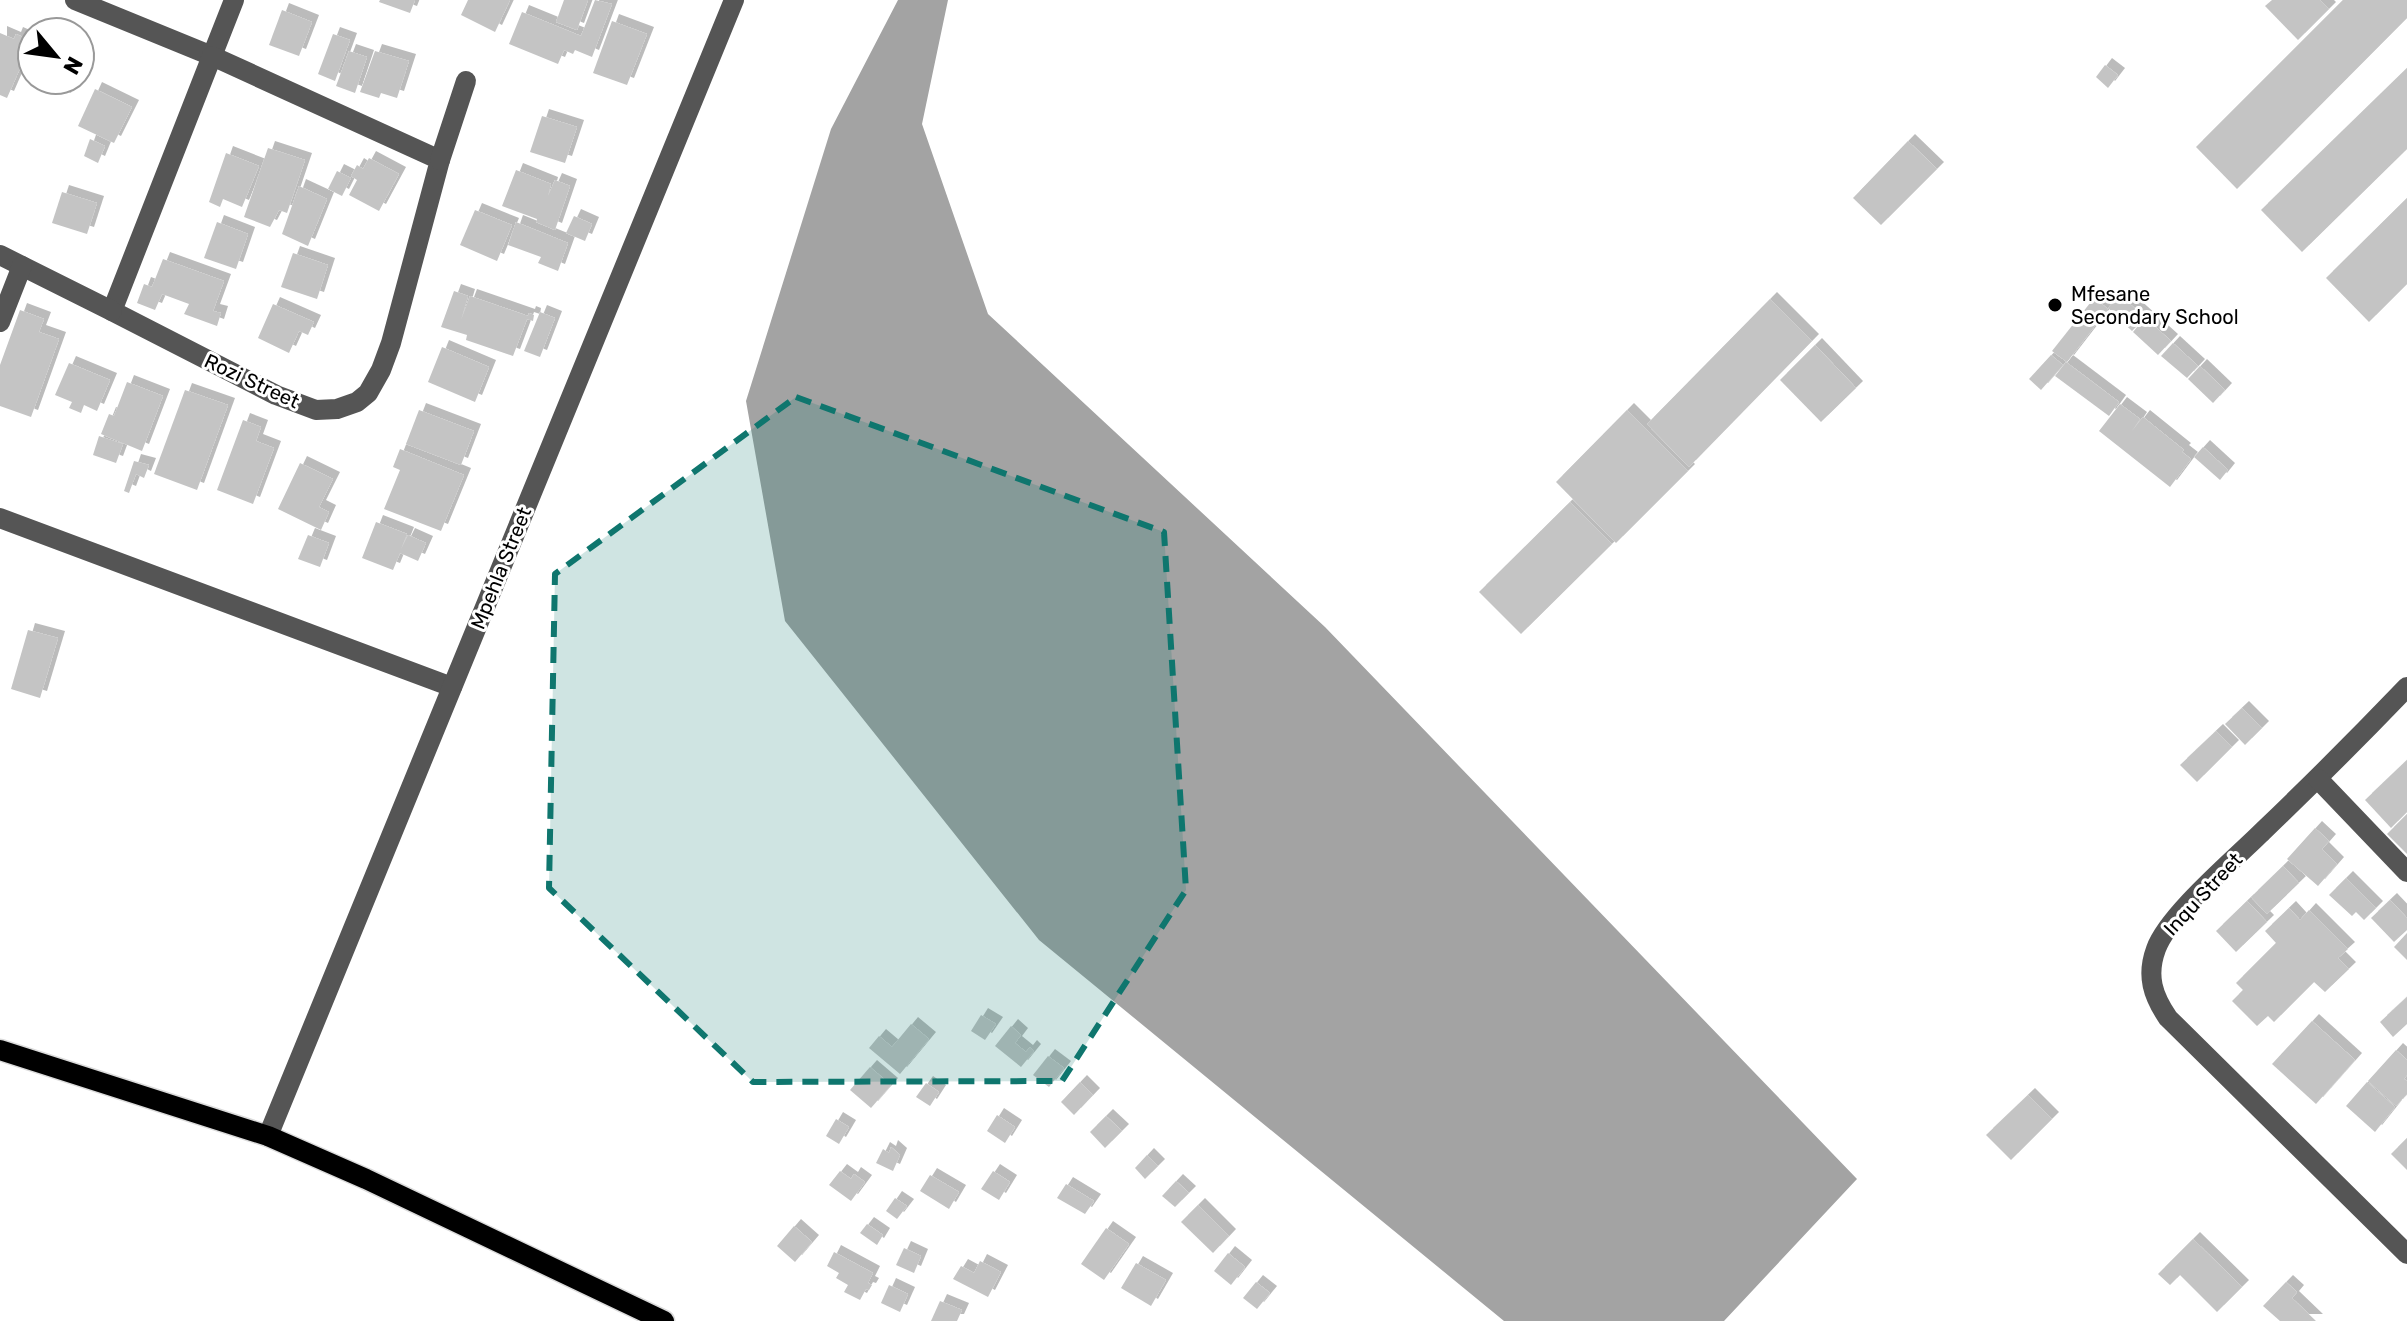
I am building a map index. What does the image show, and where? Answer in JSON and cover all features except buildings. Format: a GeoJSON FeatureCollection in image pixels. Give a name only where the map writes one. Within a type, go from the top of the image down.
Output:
{"type":"FeatureCollection","features":[{"type":"Feature","properties":{"kind":"main road"},"geometry":{"type":"LineString","coordinates":[[0,1050],[268,1136],[366,1179],[664,1321]]}},
{"type":"Feature","properties":{"kind":"street"},"geometry":{"type":"LineString","coordinates":[[75,0],[212,56],[440,160]]}},
{"type":"Feature","properties":{"kind":"street"},"geometry":{"type":"LineString","coordinates":[[112,311],[234,0]]}},
{"type":"Feature","properties":{"kind":"street","name":"Mpehla Street"},"geometry":{"type":"LineString","coordinates":[[268,1136],[734,0]]}},
{"type":"Feature","properties":{"kind":"street","name":"Rozi Street"},"geometry":{"type":"LineString","coordinates":[[0,255],[276,395],[316,410],[337,409],[357,402],[368,393],[391,343],[440,160],[466,81]]}},
{"type":"Feature","properties":{"kind":"street"},"geometry":{"type":"LineString","coordinates":[[0,322],[22,266]]}},
{"type":"Feature","properties":{"kind":"street"},"geometry":{"type":"LineString","coordinates":[[0,518],[452,687]]}},
{"type":"Feature","properties":{"kind":"street","name":"Inqu Street"},"geometry":{"type":"LineString","coordinates":[[2407,687],[2318,779],[2195,897],[2169,927],[2156,949],[2152,973],[2153,996],[2168,1018],[2407,1254]]}},
{"type":"Feature","properties":{"kind":"street"},"geometry":{"type":"LineString","coordinates":[[2318,779],[2407,872]]}},
{"type":"Feature","properties":{"kind":"highlighted area"},"geometry":{"type":"Polygon","coordinates":[[[796,397],[1164,532],[1186,890],[1062,1081],[753,1082],[549,888],[555,574],[796,397]]]}},
{"type":"Feature","properties":{"kind":"shaded area"},"geometry":{"type":"Polygon","coordinates":[[[898,0],[948,0],[922,124],[988,314],[1325,627],[1857,1179],[1724,1321],[1504,1321],[1039,940],[785,621],[746,401],[831,129],[898,0]]]}},
{"type":"Feature","properties":{"kind":"place","name":"Mfesane Secondary School"},"geometry":{"type":"Point","coordinates":[2055,305]}}]}
